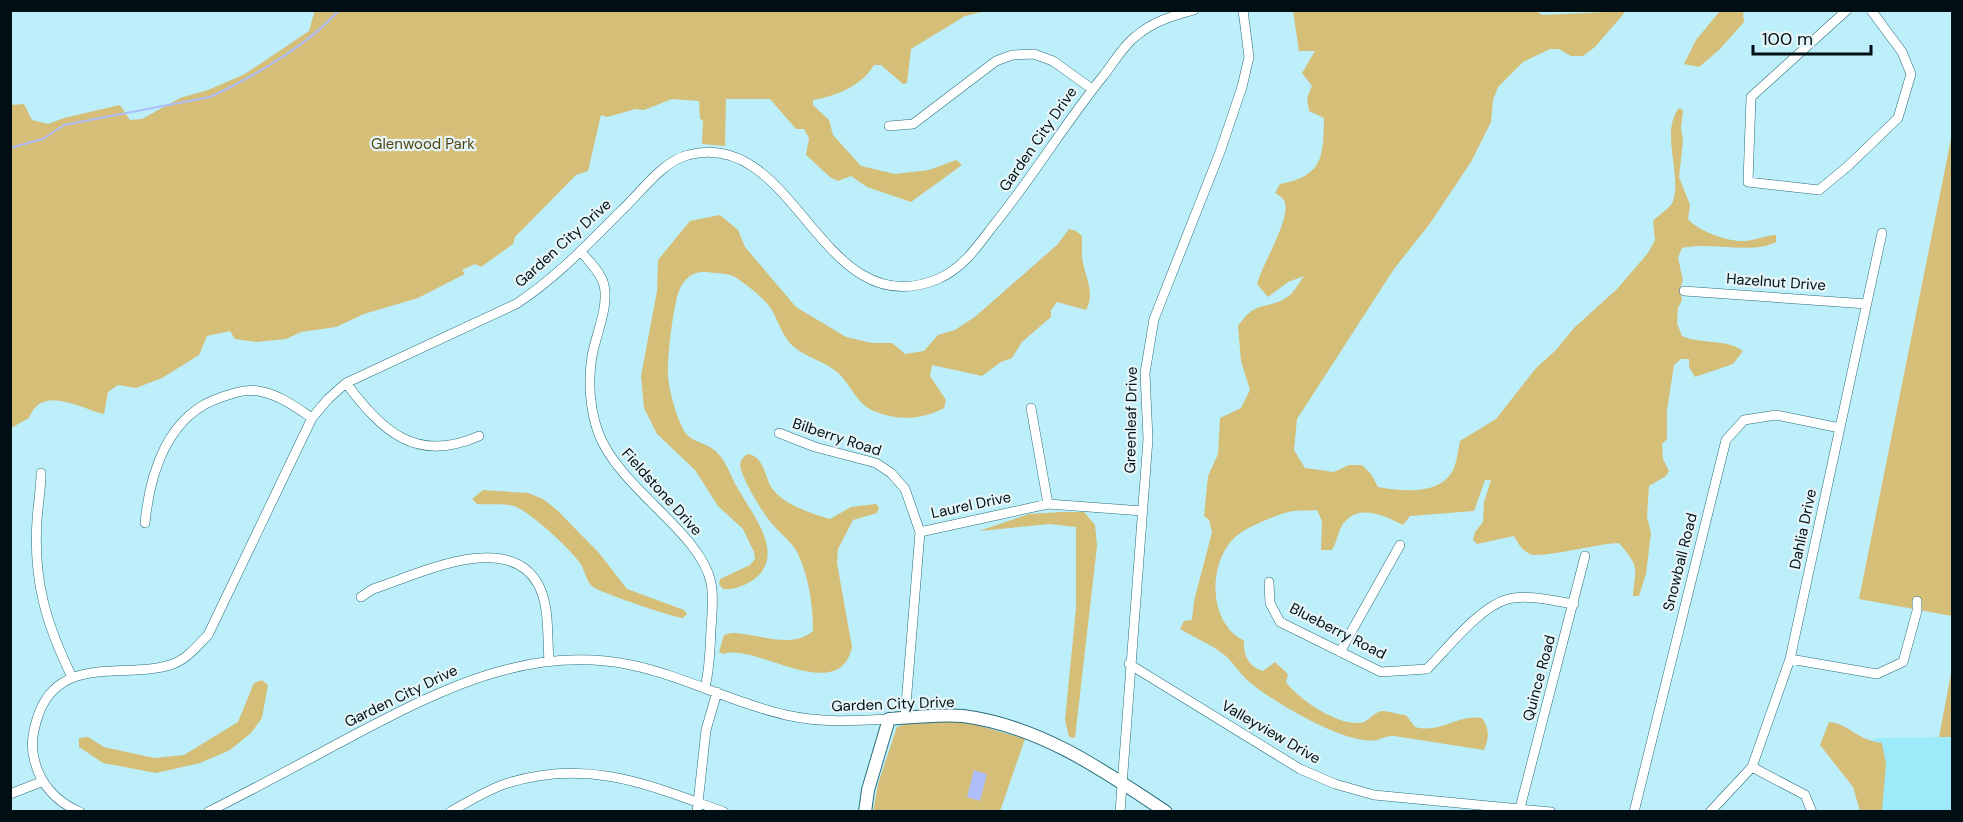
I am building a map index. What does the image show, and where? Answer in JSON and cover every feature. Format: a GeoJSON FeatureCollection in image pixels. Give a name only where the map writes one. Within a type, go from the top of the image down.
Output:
{"type":"FeatureCollection","features":[{"type":"Feature","properties":{"kind":"street","name":"Garden City Drive"},"geometry":{"type":"LineString","coordinates":[[80,812],[67,806],[42,782],[32,752],[35,725],[41,708],[50,695],[72,677],[97,671],[150,670],[176,663],[208,635],[312,418],[346,383],[516,304],[534,292],[668,166],[686,155],[708,152],[732,155],[752,164],[775,185],[841,259],[859,274],[877,282],[898,286],[922,284],[956,269],[971,255],[1021,192],[1092,89],[1134,38],[1164,18],[1194,10]]}},
{"type":"Feature","properties":{"kind":"street","name":"Greenleaf Drive"},"geometry":{"type":"LineString","coordinates":[[1120,812],[1120,781],[1148,439],[1145,373],[1154,319],[1220,152],[1242,87],[1249,57],[1243,10]]}},
{"type":"Feature","properties":{"kind":"street"},"geometry":{"type":"LineString","coordinates":[[1847,10],[1751,97],[1748,182],[1819,190],[1848,166],[1898,117],[1911,74],[1902,52],[1871,10]]}},
{"type":"Feature","properties":{"kind":"street"},"geometry":{"type":"LineString","coordinates":[[890,126],[913,124],[996,61],[1012,55],[1034,54],[1053,61],[1092,89]]}},
{"type":"Feature","properties":{"kind":"street","name":"Dahlia Drive"},"geometry":{"type":"LineString","coordinates":[[1710,812],[1752,767],[1790,659],[1882,233]]}},
{"type":"Feature","properties":{"kind":"street","name":"Fieldstone Drive"},"geometry":{"type":"LineString","coordinates":[[580,251],[604,285],[604,301],[592,358],[590,387],[592,409],[604,448],[617,468],[683,537],[703,563],[711,581],[713,598],[709,674],[705,687]]}},
{"type":"Feature","properties":{"kind":"street","name":"Hazelnut Drive"},"geometry":{"type":"LineString","coordinates":[[1684,291],[1867,304]]}},
{"type":"Feature","properties":{"kind":"street"},"geometry":{"type":"LineString","coordinates":[[346,383],[371,417],[405,439],[426,446],[446,447],[479,436]]}},
{"type":"Feature","properties":{"kind":"street"},"geometry":{"type":"LineString","coordinates":[[145,523],[148,493],[156,465],[170,437],[192,414],[214,399],[242,390],[263,392],[286,401],[312,418]]}},
{"type":"Feature","properties":{"kind":"street"},"geometry":{"type":"LineString","coordinates":[[1030,408],[1048,504]]}},
{"type":"Feature","properties":{"kind":"street","name":"Snowball Road"},"geometry":{"type":"LineString","coordinates":[[1634,812],[1726,440],[1744,420],[1776,415],[1840,428]]}},
{"type":"Feature","properties":{"kind":"street","name":"Bilberry Road"},"geometry":{"type":"LineString","coordinates":[[779,433],[815,447],[876,463],[891,473],[905,489],[920,531]]}},
{"type":"Feature","properties":{"kind":"street"},"geometry":{"type":"LineString","coordinates":[[41,473],[37,520],[41,592],[46,621],[72,677]]}},
{"type":"Feature","properties":{"kind":"street","name":"Laurel Drive"},"geometry":{"type":"LineString","coordinates":[[905,717],[920,531],[1048,504],[1143,511]]}},
{"type":"Feature","properties":{"kind":"street"},"geometry":{"type":"LineString","coordinates":[[1340,652],[1400,545]]}},
{"type":"Feature","properties":{"kind":"street"},"geometry":{"type":"LineString","coordinates":[[361,597],[372,589],[470,558],[490,556],[511,560],[526,570],[538,583],[545,603],[549,661]]}},
{"type":"Feature","properties":{"kind":"street","name":"Quince Road"},"geometry":{"type":"LineString","coordinates":[[1520,808],[1585,556]]}},
{"type":"Feature","properties":{"kind":"street","name":"Blueberry Road"},"geometry":{"type":"LineString","coordinates":[[1269,582],[1270,603],[1280,622],[1381,672],[1427,669],[1484,611],[1509,599],[1536,598],[1574,604]]}},
{"type":"Feature","properties":{"kind":"street"},"geometry":{"type":"LineString","coordinates":[[1790,659],[1877,675],[1903,662],[1917,611],[1917,601]]}},
{"type":"Feature","properties":{"kind":"street","name":"Garden City Drive"},"geometry":{"type":"LineString","coordinates":[[208,812],[452,686],[513,666],[549,661],[630,664],[785,715],[818,721],[963,716],[1030,732],[1075,754],[1166,812]]}},
{"type":"Feature","properties":{"kind":"street","name":"Valleyview Drive"},"geometry":{"type":"LineString","coordinates":[[1130,664],[1300,769],[1335,784],[1374,795],[1551,812]]}},
{"type":"Feature","properties":{"kind":"street"},"geometry":{"type":"LineString","coordinates":[[698,807],[706,730],[717,692]]}},
{"type":"Feature","properties":{"kind":"street"},"geometry":{"type":"LineString","coordinates":[[865,812],[868,790],[890,719]]}},
{"type":"Feature","properties":{"kind":"street"},"geometry":{"type":"LineString","coordinates":[[1752,767],[1804,795],[1812,812]]}},
{"type":"Feature","properties":{"kind":"street"},"geometry":{"type":"LineString","coordinates":[[450,812],[462,808],[505,783],[534,776],[580,772],[636,780],[698,807],[724,812]]}},
{"type":"Feature","properties":{"kind":"street"},"geometry":{"type":"LineString","coordinates":[[10,794],[42,782]]}},
{"type":"Feature","properties":{"kind":"shaded area"},"geometry":{"type":"Polygon","coordinates":[[[1952,737],[1952,811],[1868,812],[1873,738],[1952,737]]]}},
{"type":"Feature","properties":{"kind":"shaded area"},"geometry":{"type":"Polygon","coordinates":[[[974,770],[987,774],[980,801],[967,797],[974,770]]]}},
{"type":"Feature","properties":{"kind":"green space","name":"Glenwood Park"},"geometry":{"type":"Polygon","coordinates":[[[315,10],[986,11],[965,16],[911,49],[907,83],[903,84],[881,65],[874,65],[863,79],[848,89],[813,100],[813,105],[829,120],[833,135],[861,166],[895,174],[929,170],[956,160],[962,165],[911,202],[867,187],[851,176],[838,181],[830,177],[806,155],[809,138],[804,129],[796,129],[770,99],[726,99],[725,146],[702,144],[703,120],[700,119],[699,101],[672,99],[644,110],[636,109],[607,117],[601,115],[588,171],[576,175],[515,237],[513,244],[481,267],[475,264],[462,270],[465,274],[418,298],[364,314],[336,327],[301,332],[286,339],[256,342],[235,339],[230,331],[207,336],[199,355],[162,378],[136,388],[118,385],[108,392],[104,414],[52,400],[43,402],[35,408],[29,418],[11,428],[11,105],[24,104],[32,120],[48,124],[120,105],[130,120],[142,119],[180,98],[208,90],[245,74],[309,31],[315,10]]]}},
{"type":"Feature","properties":{"kind":"green space"},"geometry":{"type":"Polygon","coordinates":[[[1533,10],[1543,15],[1626,11],[1595,47],[1583,56],[1571,56],[1559,49],[1550,49],[1523,62],[1498,87],[1493,100],[1491,122],[1471,162],[1431,222],[1394,269],[1297,419],[1294,450],[1305,468],[1334,472],[1349,465],[1362,465],[1371,474],[1378,487],[1398,490],[1430,488],[1447,478],[1453,470],[1460,441],[1496,419],[1536,368],[1556,350],[1574,328],[1617,289],[1648,253],[1655,240],[1653,221],[1673,201],[1675,178],[1671,129],[1679,108],[1683,110],[1681,128],[1683,141],[1679,177],[1690,205],[1688,219],[1699,228],[1722,238],[1744,241],[1776,235],[1776,242],[1766,246],[1744,248],[1694,246],[1682,248],[1678,258],[1683,280],[1677,323],[1682,336],[1729,344],[1743,351],[1733,364],[1695,377],[1689,367],[1689,359],[1681,359],[1674,365],[1667,410],[1667,439],[1662,444],[1663,459],[1669,471],[1666,476],[1649,486],[1647,517],[1651,533],[1646,574],[1639,596],[1633,596],[1634,563],[1619,543],[1536,555],[1524,551],[1514,536],[1477,544],[1473,540],[1475,532],[1483,522],[1484,502],[1491,480],[1485,480],[1474,511],[1410,516],[1403,525],[1372,513],[1356,514],[1343,524],[1332,550],[1321,550],[1322,521],[1317,510],[1294,511],[1274,517],[1258,523],[1230,542],[1223,553],[1216,578],[1217,604],[1229,628],[1244,641],[1246,656],[1254,667],[1263,671],[1275,662],[1288,674],[1286,682],[1299,696],[1319,710],[1350,723],[1362,722],[1376,713],[1386,711],[1406,715],[1415,727],[1425,728],[1464,719],[1482,718],[1488,734],[1484,750],[1394,736],[1364,740],[1330,730],[1277,702],[1248,681],[1222,653],[1180,629],[1184,621],[1192,620],[1194,601],[1212,532],[1209,520],[1204,516],[1208,476],[1218,454],[1220,418],[1241,408],[1250,390],[1241,361],[1238,326],[1255,309],[1289,296],[1304,276],[1288,282],[1268,297],[1257,284],[1280,231],[1285,211],[1284,200],[1275,193],[1280,184],[1305,176],[1313,170],[1318,162],[1323,143],[1324,118],[1309,111],[1307,98],[1312,86],[1302,73],[1315,51],[1299,51],[1293,11],[1533,10]]]}},
{"type":"Feature","properties":{"kind":"green space"},"geometry":{"type":"Polygon","coordinates":[[[1720,11],[1743,11],[1744,22],[1719,50],[1699,67],[1684,64],[1696,40],[1720,11]]]}},
{"type":"Feature","properties":{"kind":"green space"},"geometry":{"type":"Polygon","coordinates":[[[1952,134],[1952,616],[1859,599],[1952,134]]]}},
{"type":"Feature","properties":{"kind":"green space"},"geometry":{"type":"Polygon","coordinates":[[[720,215],[738,230],[745,247],[796,307],[846,337],[872,343],[892,343],[905,354],[924,351],[938,335],[955,330],[976,316],[1058,244],[1069,229],[1082,236],[1082,257],[1090,290],[1089,303],[1086,310],[1057,302],[1051,310],[1051,317],[1022,342],[1012,358],[1001,362],[982,376],[932,365],[930,376],[946,400],[944,408],[927,415],[900,418],[868,408],[837,372],[790,344],[766,303],[738,279],[727,274],[706,272],[690,276],[679,291],[671,333],[668,376],[673,403],[686,434],[711,448],[723,461],[758,523],[767,548],[767,559],[763,570],[753,580],[739,587],[723,589],[719,584],[720,579],[750,565],[755,559],[754,552],[743,529],[718,506],[695,470],[657,434],[644,408],[641,376],[657,291],[658,260],[690,221],[720,215]]]}},
{"type":"Feature","properties":{"kind":"green space"},"geometry":{"type":"Polygon","coordinates":[[[747,454],[757,458],[760,462],[776,493],[806,511],[830,519],[851,507],[876,504],[879,508],[877,513],[853,520],[838,549],[837,563],[852,647],[844,664],[831,672],[814,672],[755,656],[719,652],[724,635],[731,633],[785,640],[805,637],[813,631],[810,592],[802,563],[793,546],[770,521],[749,488],[740,465],[741,460],[747,454]]]}},
{"type":"Feature","properties":{"kind":"green space"},"geometry":{"type":"Polygon","coordinates":[[[483,490],[528,493],[543,499],[599,553],[627,589],[684,610],[687,614],[683,618],[666,614],[593,587],[574,556],[549,531],[522,510],[514,506],[477,504],[472,499],[483,490]]]}},
{"type":"Feature","properties":{"kind":"green space"},"geometry":{"type":"Polygon","coordinates":[[[1084,512],[1095,525],[1097,546],[1075,738],[1069,737],[1065,720],[1076,608],[1076,527],[1050,524],[979,531],[1029,514],[1084,512]]]}},
{"type":"Feature","properties":{"kind":"green space"},"geometry":{"type":"Polygon","coordinates":[[[1952,668],[1952,737],[1939,737],[1952,668]]]}},
{"type":"Feature","properties":{"kind":"green space"},"geometry":{"type":"Polygon","coordinates":[[[262,680],[268,685],[262,718],[251,733],[230,750],[200,763],[156,773],[103,763],[79,747],[79,738],[88,737],[104,747],[154,758],[184,755],[238,722],[254,683],[262,680]]]}},
{"type":"Feature","properties":{"kind":"green space"},"geometry":{"type":"Polygon","coordinates":[[[960,720],[1025,739],[1000,811],[873,812],[878,784],[897,727],[915,721],[960,720]]]}},
{"type":"Feature","properties":{"kind":"green space"},"geometry":{"type":"Polygon","coordinates":[[[1829,722],[1836,723],[1866,739],[1882,743],[1886,764],[1882,811],[1860,811],[1853,787],[1820,745],[1829,722]]]}},
{"type":"Feature","properties":{"kind":"waterway"},"geometry":{"type":"LineString","coordinates":[[10,148],[43,139],[64,125],[210,97],[279,59],[313,35],[339,10]]}}]}
